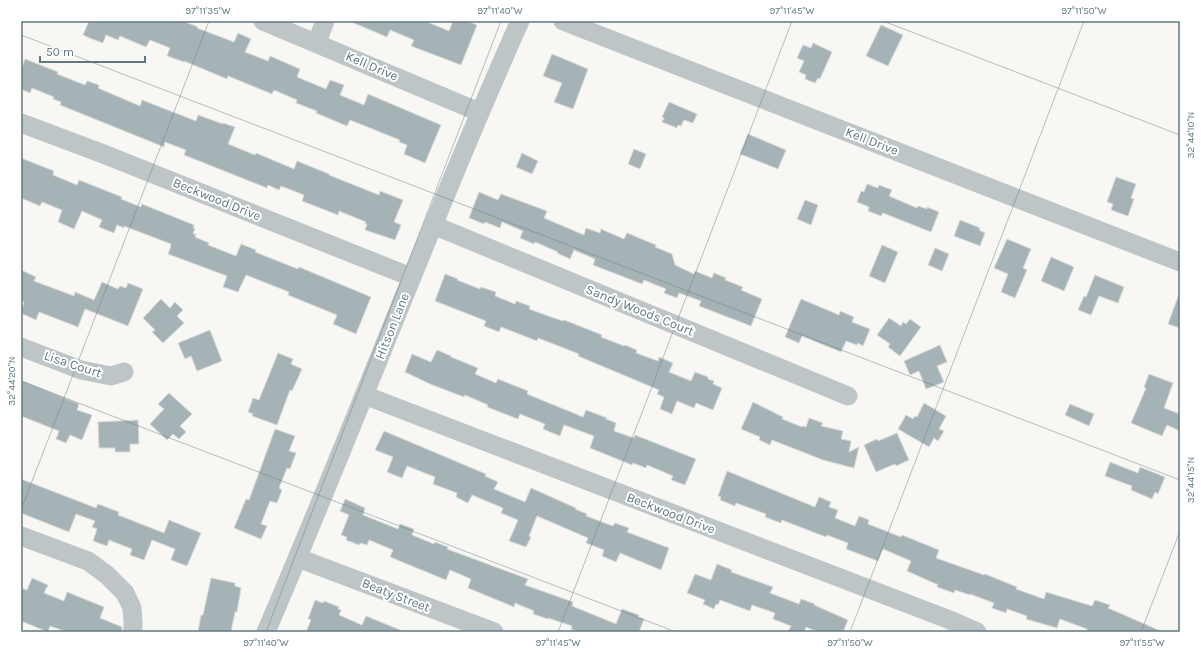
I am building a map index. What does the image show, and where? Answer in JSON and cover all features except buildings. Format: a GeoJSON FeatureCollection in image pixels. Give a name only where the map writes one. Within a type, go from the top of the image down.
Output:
{"type":"FeatureCollection","features":[{"type":"Feature","properties":{"kind":"street","name":"Kell Drive"},"geometry":{"type":"LineString","coordinates":[[263,21],[317,42],[479,112]]}},
{"type":"Feature","properties":{"kind":"street"},"geometry":{"type":"LineString","coordinates":[[317,42],[325,21]]}},
{"type":"Feature","properties":{"kind":"street","name":"Hitson Lane"},"geometry":{"type":"LineString","coordinates":[[266,632],[298,558],[479,112],[520,21]]}},
{"type":"Feature","properties":{"kind":"street","name":"Kell Drive"},"geometry":{"type":"LineString","coordinates":[[563,21],[1180,262]]}},
{"type":"Feature","properties":{"kind":"street","name":"Beckwood Drive"},"geometry":{"type":"LineString","coordinates":[[21,123],[106,155],[412,278]]}},
{"type":"Feature","properties":{"kind":"street","name":"Sandy Woods Court"},"geometry":{"type":"LineString","coordinates":[[433,225],[848,396]]}},
{"type":"Feature","properties":{"kind":"street","name":"Lisa Court"},"geometry":{"type":"LineString","coordinates":[[21,347],[81,370],[111,376],[124,372]]}},
{"type":"Feature","properties":{"kind":"street","name":"Beckwood Drive"},"geometry":{"type":"LineString","coordinates":[[364,395],[977,632]]}},
{"type":"Feature","properties":{"kind":"street"},"geometry":{"type":"LineString","coordinates":[[21,536],[88,561],[107,575],[125,593],[132,608],[133,632]]}},
{"type":"Feature","properties":{"kind":"street","name":"Beaty Street"},"geometry":{"type":"LineString","coordinates":[[298,558],[494,632]]}}]}
